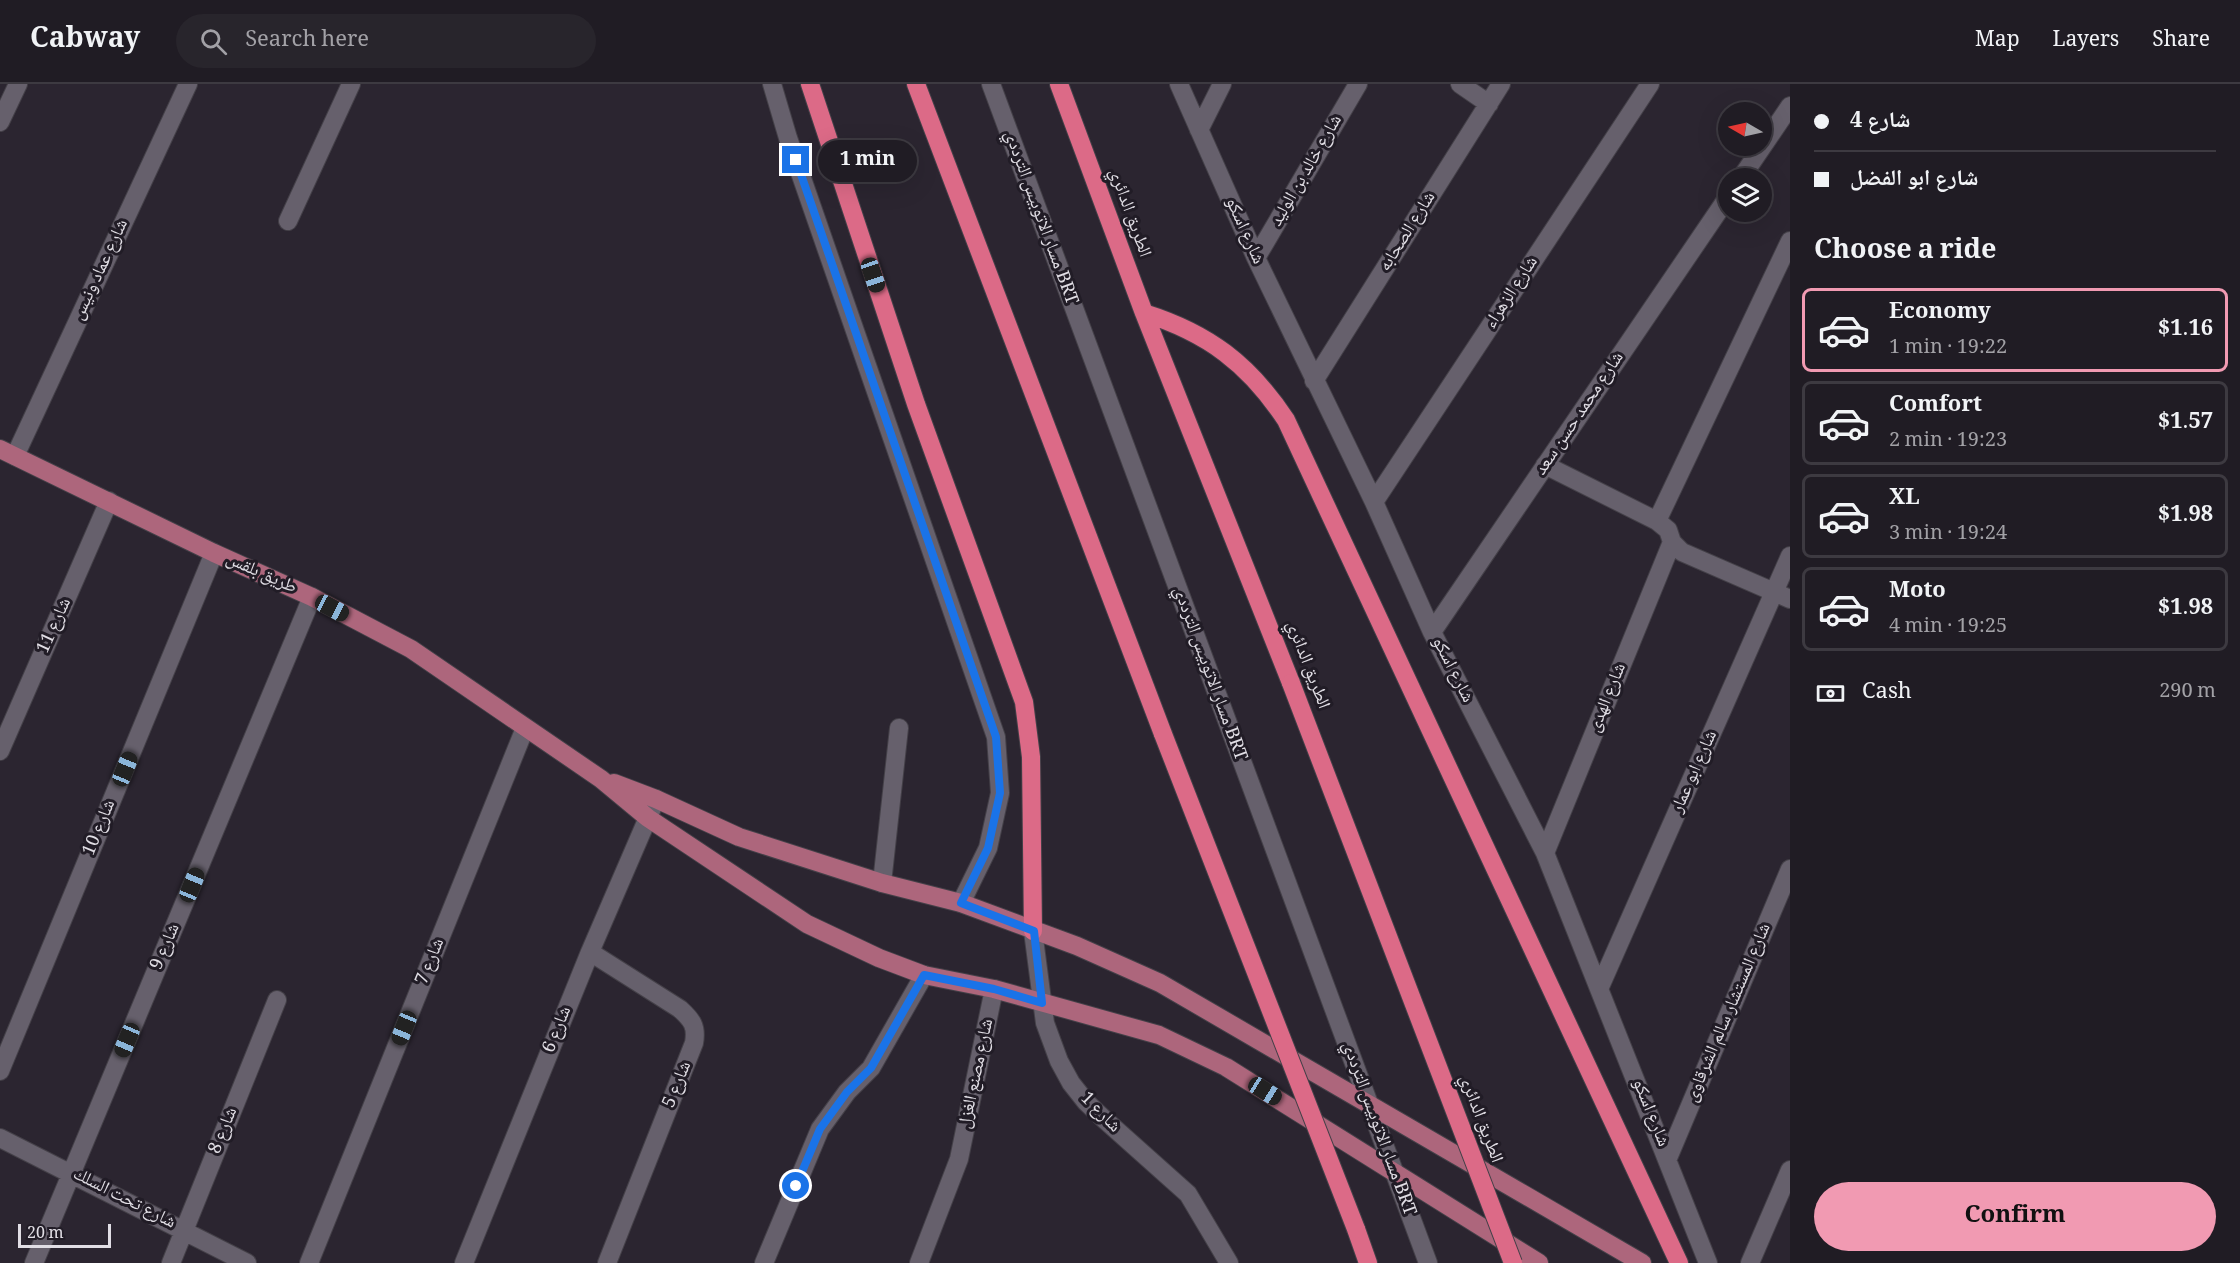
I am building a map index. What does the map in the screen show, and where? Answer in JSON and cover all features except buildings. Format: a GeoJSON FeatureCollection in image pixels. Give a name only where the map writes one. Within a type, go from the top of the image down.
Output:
{"type":"FeatureCollection","features":[{"type":"Feature","properties":{"kind":"highway"},"geometry":{"type":"LineString","coordinates":[[810,84],[916,404],[1024,702],[1031,757],[1034,931]]}},
{"type":"Feature","properties":{"kind":"highway"},"geometry":{"type":"LineString","coordinates":[[916,84],[1163,734],[1368,1263]]}},
{"type":"Feature","properties":{"kind":"highway","name":"الطريق الدائري"},"geometry":{"type":"LineString","coordinates":[[1059,84],[1144,313],[1291,683],[1513,1263]]}},
{"type":"Feature","properties":{"kind":"highway"},"geometry":{"type":"LineString","coordinates":[[1144,313],[1191,330],[1233,358],[1271,397],[1286,420],[1679,1263]]}},
{"type":"Feature","properties":{"kind":"main road","name":"طريق بلقس"},"geometry":{"type":"LineString","coordinates":[[8,453],[214,553],[312,597],[411,649],[601,779]]}},
{"type":"Feature","properties":{"kind":"main road"},"geometry":{"type":"LineString","coordinates":[[601,779],[656,799],[739,837],[882,883],[961,903],[1077,946],[1160,983],[1642,1263]]}},
{"type":"Feature","properties":{"kind":"main road"},"geometry":{"type":"LineString","coordinates":[[601,779],[648,818],[807,924],[879,958],[924,975],[994,989],[1159,1035],[1226,1067],[1539,1263]]}},
{"type":"Feature","properties":{"kind":"street"},"geometry":{"type":"LineString","coordinates":[[0,122],[18,84]]}},
{"type":"Feature","properties":{"kind":"street","name":"شارع عماد ونيس"},"geometry":{"type":"LineString","coordinates":[[8,453],[188,84]]}},
{"type":"Feature","properties":{"kind":"street"},"geometry":{"type":"LineString","coordinates":[[288,221],[351,84]]}},
{"type":"Feature","properties":{"kind":"street"},"geometry":{"type":"LineString","coordinates":[[772,84],[788,138],[996,737],[1000,793],[988,848],[961,903]]}},
{"type":"Feature","properties":{"kind":"street","name":"مسار الاتوبيس الترددي BRT"},"geometry":{"type":"LineString","coordinates":[[991,84],[1428,1263]]}},
{"type":"Feature","properties":{"kind":"street","name":"شارع اسكو"},"geometry":{"type":"LineString","coordinates":[[1179,84],[1256,258],[1374,502],[1432,632],[1545,853],[1708,1263]]}},
{"type":"Feature","properties":{"kind":"street"},"geometry":{"type":"LineString","coordinates":[[1199,130],[1222,84]]}},
{"type":"Feature","properties":{"kind":"street","name":"شارع خالد بن الوليد"},"geometry":{"type":"LineString","coordinates":[[1256,258],[1358,84]]}},
{"type":"Feature","properties":{"kind":"street"},"geometry":{"type":"LineString","coordinates":[[1460,84],[1490,104]]}},
{"type":"Feature","properties":{"kind":"street","name":"شارع الصحابه"},"geometry":{"type":"LineString","coordinates":[[1314,381],[1501,84]]}},
{"type":"Feature","properties":{"kind":"street","name":"شارع الزهراء"},"geometry":{"type":"LineString","coordinates":[[1374,502],[1650,84]]}},
{"type":"Feature","properties":{"kind":"street"},"geometry":{"type":"LineString","coordinates":[[1748,168],[1790,106]]}},
{"type":"Feature","properties":{"kind":"street","name":"شارع محمد حسن سعد"},"geometry":{"type":"LineString","coordinates":[[1432,632],[1718,212]]}},
{"type":"Feature","properties":{"kind":"street"},"geometry":{"type":"LineString","coordinates":[[1657,521],[1790,241]]}},
{"type":"Feature","properties":{"kind":"street"},"geometry":{"type":"LineString","coordinates":[[1545,465],[1657,521],[1668,530],[1672,542],[1682,552],[1782,596]]}},
{"type":"Feature","properties":{"kind":"street","name":"شارع 11"},"geometry":{"type":"LineString","coordinates":[[0,751],[109,501]]}},
{"type":"Feature","properties":{"kind":"street","name":"شارع الهدى"},"geometry":{"type":"LineString","coordinates":[[1545,853],[1672,542]]}},
{"type":"Feature","properties":{"kind":"street","name":"شارع 10"},"geometry":{"type":"LineString","coordinates":[[0,1071],[214,553]]}},
{"type":"Feature","properties":{"kind":"street","name":"شارع ابو عمار"},"geometry":{"type":"LineString","coordinates":[[1599,989],[1782,596],[1790,556]]}},
{"type":"Feature","properties":{"kind":"street","name":"شارع 9"},"geometry":{"type":"LineString","coordinates":[[34,1263],[312,597]]}},
{"type":"Feature","properties":{"kind":"street","name":"شارع 7"},"geometry":{"type":"LineString","coordinates":[[309,1263],[525,728]]}},
{"type":"Feature","properties":{"kind":"street"},"geometry":{"type":"LineString","coordinates":[[882,883],[899,728]]}},
{"type":"Feature","properties":{"kind":"street","name":"شارع 6"},"geometry":{"type":"LineString","coordinates":[[464,1263],[590,952],[656,799]]}},
{"type":"Feature","properties":{"kind":"street","name":"شارع المستشار سالم الشرقاوى"},"geometry":{"type":"LineString","coordinates":[[1668,1158],[1790,869]]}},
{"type":"Feature","properties":{"kind":"street","name":"شارع 1"},"geometry":{"type":"LineString","coordinates":[[1034,931],[1042,1003],[1051,1042],[1071,1083],[1086,1102],[1188,1194],[1229,1263]]}},
{"type":"Feature","properties":{"kind":"street","name":"شارع 5"},"geometry":{"type":"LineString","coordinates":[[590,952],[680,1009],[692,1019],[697,1030],[694,1043],[606,1263]]}},
{"type":"Feature","properties":{"kind":"street"},"geometry":{"type":"LineString","coordinates":[[764,1263],[820,1129],[847,1092],[871,1068],[924,975]]}},
{"type":"Feature","properties":{"kind":"street","name":"شارع مصنع الغزل"},"geometry":{"type":"LineString","coordinates":[[919,1263],[959,1159],[994,989]]}},
{"type":"Feature","properties":{"kind":"street","name":"شارع 8"},"geometry":{"type":"LineString","coordinates":[[171,1263],[277,1000]]}},
{"type":"Feature","properties":{"kind":"street","name":"شارع تحت السلك"},"geometry":{"type":"LineString","coordinates":[[0,1138],[248,1263]]}},
{"type":"Feature","properties":{"kind":"street"},"geometry":{"type":"LineString","coordinates":[[1750,1263],[1790,1170]]}},
{"type":"Feature","properties":{"kind":"route"},"geometry":{"type":"LineString","coordinates":[[796,160],[996,737],[1000,793],[988,848],[961,903],[1034,931],[1042,1003],[994,989],[924,975],[871,1068],[847,1092],[820,1129],[796,1186]]}}]}
